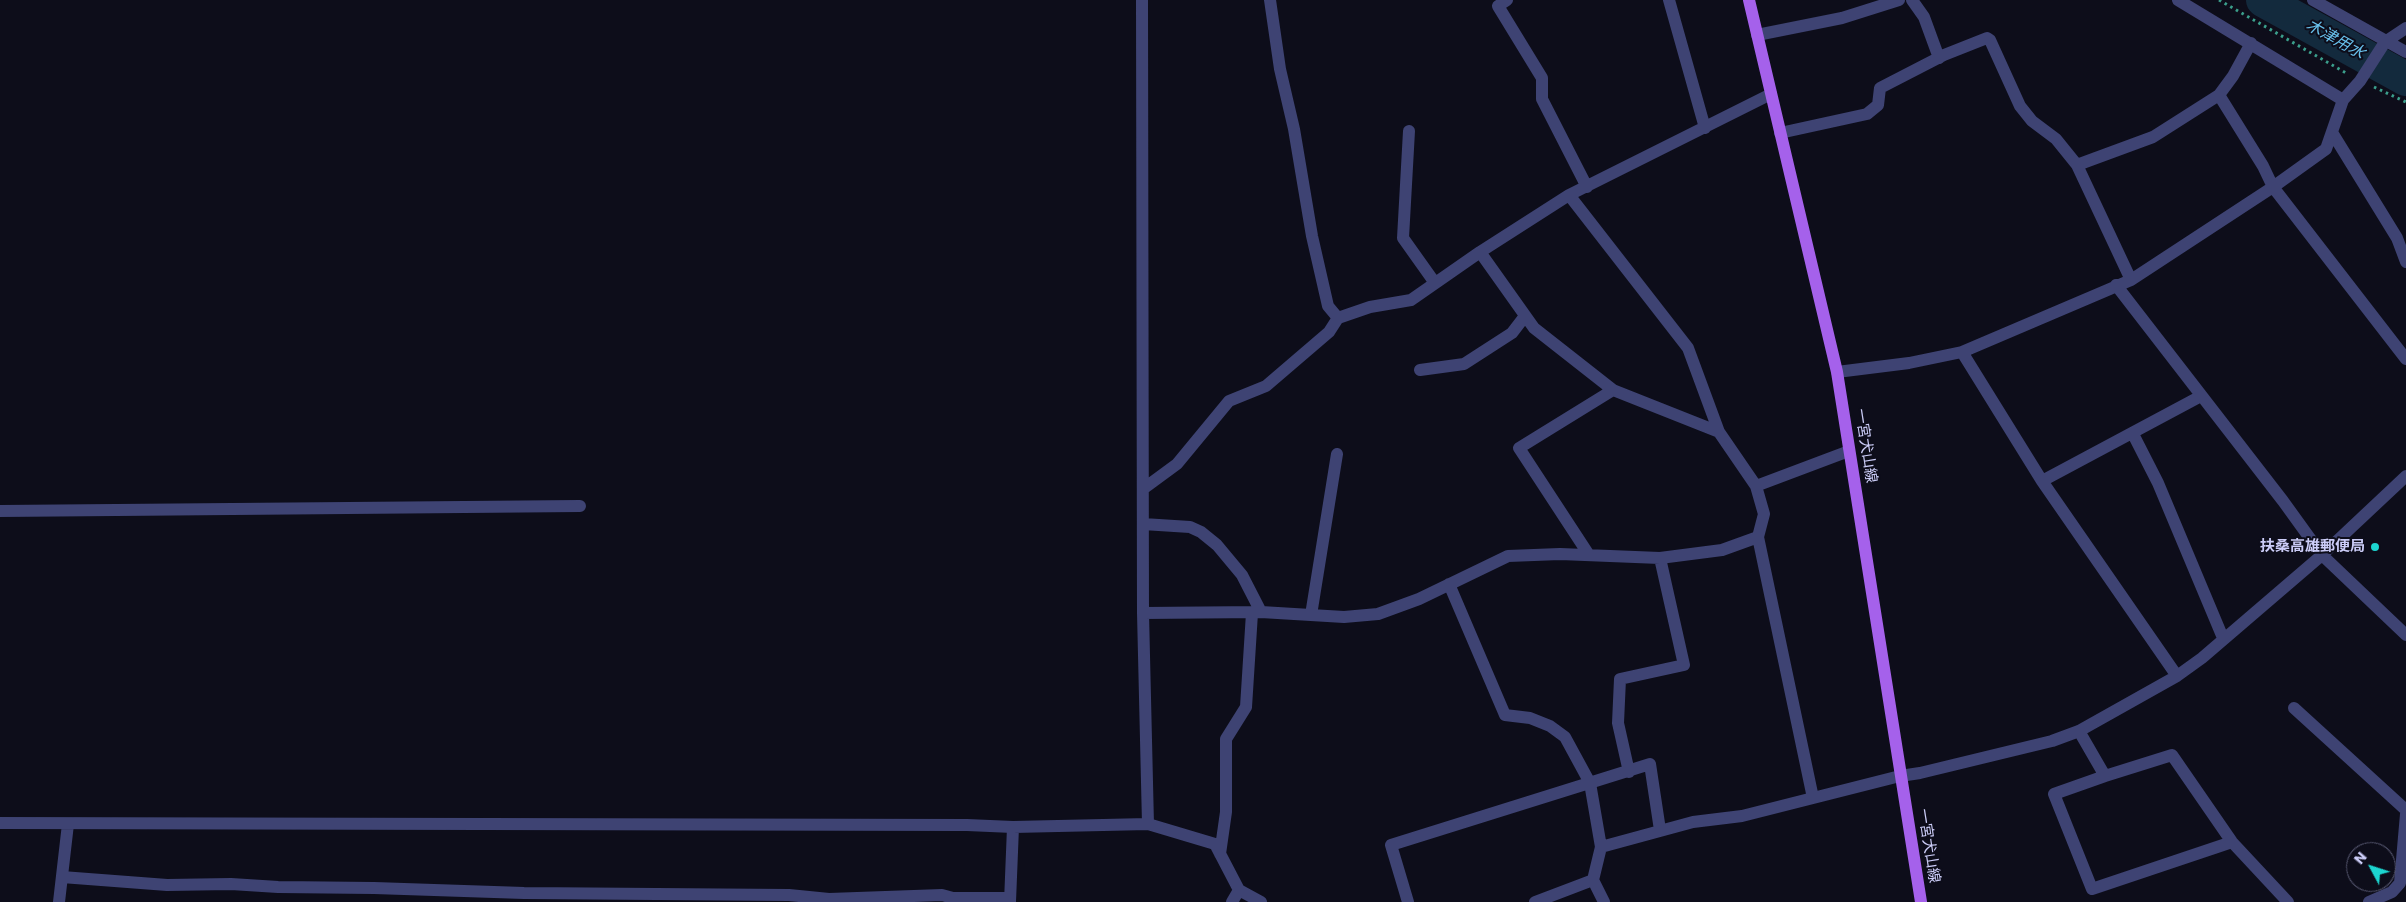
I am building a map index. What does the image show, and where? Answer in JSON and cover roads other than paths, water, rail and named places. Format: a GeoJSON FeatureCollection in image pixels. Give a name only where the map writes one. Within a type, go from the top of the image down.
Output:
{"type":"FeatureCollection","features":[{"type":"Feature","properties":{"kind":"main road","name":"一宮犬山線"},"geometry":{"type":"LineString","coordinates":[[1749,0],[1837,372],[1920,902]]}},
{"type":"Feature","properties":{"kind":"street"},"geometry":{"type":"LineString","coordinates":[[1142,0],[1142,613],[1148,824]]}},
{"type":"Feature","properties":{"kind":"street"},"geometry":{"type":"LineString","coordinates":[[1270,0],[1280,69],[1294,129],[1312,236],[1328,306],[1338,318]]}},
{"type":"Feature","properties":{"kind":"street"},"geometry":{"type":"LineString","coordinates":[[1508,0],[1498,6],[1542,78],[1542,99],[1586,187]]}},
{"type":"Feature","properties":{"kind":"street"},"geometry":{"type":"LineString","coordinates":[[1669,0],[1705,128]]}},
{"type":"Feature","properties":{"kind":"street"},"geometry":{"type":"LineString","coordinates":[[1757,35],[1842,18],[1898,0]]}},
{"type":"Feature","properties":{"kind":"street"},"geometry":{"type":"LineString","coordinates":[[1912,0],[1924,18],[1939,58]]}},
{"type":"Feature","properties":{"kind":"street"},"geometry":{"type":"LineString","coordinates":[[2178,0],[2343,100]]}},
{"type":"Feature","properties":{"kind":"street"},"geometry":{"type":"LineString","coordinates":[[2313,0],[2385,42],[2406,52]]}},
{"type":"Feature","properties":{"kind":"street"},"geometry":{"type":"LineString","coordinates":[[1837,372],[1909,363],[1962,352],[2131,280],[2273,187],[2326,149],[2333,134],[2343,100],[2360,81],[2385,42],[2406,28]]}},
{"type":"Feature","properties":{"kind":"street"},"geometry":{"type":"LineString","coordinates":[[1780,133],[1872,111],[1880,100],[1880,88],[1939,58],[1987,38],[1990,40],[2020,106],[2032,121],[2056,139],[2077,165],[2131,280]]}},
{"type":"Feature","properties":{"kind":"street"},"geometry":{"type":"LineString","coordinates":[[2077,165],[2153,137],[2219,95],[2233,76],[2251,43]]}},
{"type":"Feature","properties":{"kind":"street"},"geometry":{"type":"LineString","coordinates":[[1143,489],[1177,464],[1229,401],[1266,386],[1328,332],[1338,318],[1370,306],[1411,300],[1480,252],[1569,195],[1771,94]]}},
{"type":"Feature","properties":{"kind":"street"},"geometry":{"type":"LineString","coordinates":[[2219,95],[2263,166],[2273,187],[2406,359]]}},
{"type":"Feature","properties":{"kind":"street"},"geometry":{"type":"LineString","coordinates":[[1409,132],[1403,238],[1435,283]]}},
{"type":"Feature","properties":{"kind":"street"},"geometry":{"type":"LineString","coordinates":[[2333,134],[2396,238],[2406,262]]}},
{"type":"Feature","properties":{"kind":"street"},"geometry":{"type":"LineString","coordinates":[[1569,195],[1688,348],[1719,432],[1756,486],[1764,514],[1758,537],[1813,798]]}},
{"type":"Feature","properties":{"kind":"street"},"geometry":{"type":"LineString","coordinates":[[1480,252],[1534,328],[1613,390],[1719,432]]}},
{"type":"Feature","properties":{"kind":"street"},"geometry":{"type":"LineString","coordinates":[[2116,285],[2284,501],[2322,555],[2406,634]]}},
{"type":"Feature","properties":{"kind":"street"},"geometry":{"type":"LineString","coordinates":[[1420,370],[1464,364],[1512,333],[1525,316]]}},
{"type":"Feature","properties":{"kind":"street"},"geometry":{"type":"LineString","coordinates":[[1962,352],[2042,481],[2177,676]]}},
{"type":"Feature","properties":{"kind":"street"},"geometry":{"type":"LineString","coordinates":[[1589,555],[1519,448],[1613,390]]}},
{"type":"Feature","properties":{"kind":"street"},"geometry":{"type":"LineString","coordinates":[[2042,481],[2201,396]]}},
{"type":"Feature","properties":{"kind":"street"},"geometry":{"type":"LineString","coordinates":[[2133,434],[2158,483],[2223,638]]}},
{"type":"Feature","properties":{"kind":"street"},"geometry":{"type":"LineString","coordinates":[[1756,486],[1850,451]]}},
{"type":"Feature","properties":{"kind":"street"},"geometry":{"type":"LineString","coordinates":[[1311,615],[1337,454]]}},
{"type":"Feature","properties":{"kind":"street"},"geometry":{"type":"LineString","coordinates":[[1601,847],[1693,822],[1742,816],[1900,776],[1920,773],[2052,741],[2079,730],[2177,676],[2322,555],[2406,476]]}},
{"type":"Feature","properties":{"kind":"street"},"geometry":{"type":"LineString","coordinates":[[0,511],[580,506]]}},
{"type":"Feature","properties":{"kind":"street"},"geometry":{"type":"LineString","coordinates":[[1143,524],[1190,527],[1201,532],[1217,545],[1242,575],[1256,612],[1246,706],[1226,739],[1226,812],[1220,854]]}},
{"type":"Feature","properties":{"kind":"street"},"geometry":{"type":"LineString","coordinates":[[1142,613],[1256,612],[1344,617],[1378,614],[1419,599],[1508,556],[1589,555],[1660,558],[1722,550],[1758,537]]}},
{"type":"Feature","properties":{"kind":"street"},"geometry":{"type":"LineString","coordinates":[[1629,772],[1618,723],[1620,679],[1684,665],[1660,558]]}},
{"type":"Feature","properties":{"kind":"street"},"geometry":{"type":"LineString","coordinates":[[1449,584],[1505,715],[1530,718],[1550,726],[1564,737],[1590,783],[1601,847],[1593,880],[1604,902]]}},
{"type":"Feature","properties":{"kind":"street"},"geometry":{"type":"LineString","coordinates":[[2294,708],[2406,812],[2400,883],[2392,892],[2381,899],[2369,902]]}},
{"type":"Feature","properties":{"kind":"street"},"geometry":{"type":"LineString","coordinates":[[2079,730],[2105,776]]}},
{"type":"Feature","properties":{"kind":"street"},"geometry":{"type":"LineString","coordinates":[[2232,842],[2092,889],[2054,794],[2172,755],[2232,842],[2288,902]]}},
{"type":"Feature","properties":{"kind":"street"},"geometry":{"type":"LineString","coordinates":[[1408,902],[1391,845],[1650,764],[1660,830]]}},
{"type":"Feature","properties":{"kind":"street"},"geometry":{"type":"LineString","coordinates":[[0,823],[937,825],[1013,827],[1148,824],[1215,844],[1239,890],[1261,902]]}},
{"type":"Feature","properties":{"kind":"street"},"geometry":{"type":"LineString","coordinates":[[58,902],[68,824]]}},
{"type":"Feature","properties":{"kind":"street"},"geometry":{"type":"LineString","coordinates":[[62,877],[167,885],[231,884],[414,896],[789,895],[829,900],[942,895],[953,898],[1010,900],[1013,827]]}},
{"type":"Feature","properties":{"kind":"street"},"geometry":{"type":"LineString","coordinates":[[1535,902],[1593,880]]}},
{"type":"Feature","properties":{"kind":"street"},"geometry":{"type":"LineString","coordinates":[[1232,902],[1239,890]]}},
{"type":"Feature","properties":{"kind":"waterway","name":"木津用水"},"geometry":{"type":"LineString","coordinates":[[2263,0],[2406,79]]}},
{"type":"Feature","properties":{"kind":"place","name":"扶桑高雄郵便局"},"geometry":{"type":"Point","coordinates":[2375,547]}}]}
